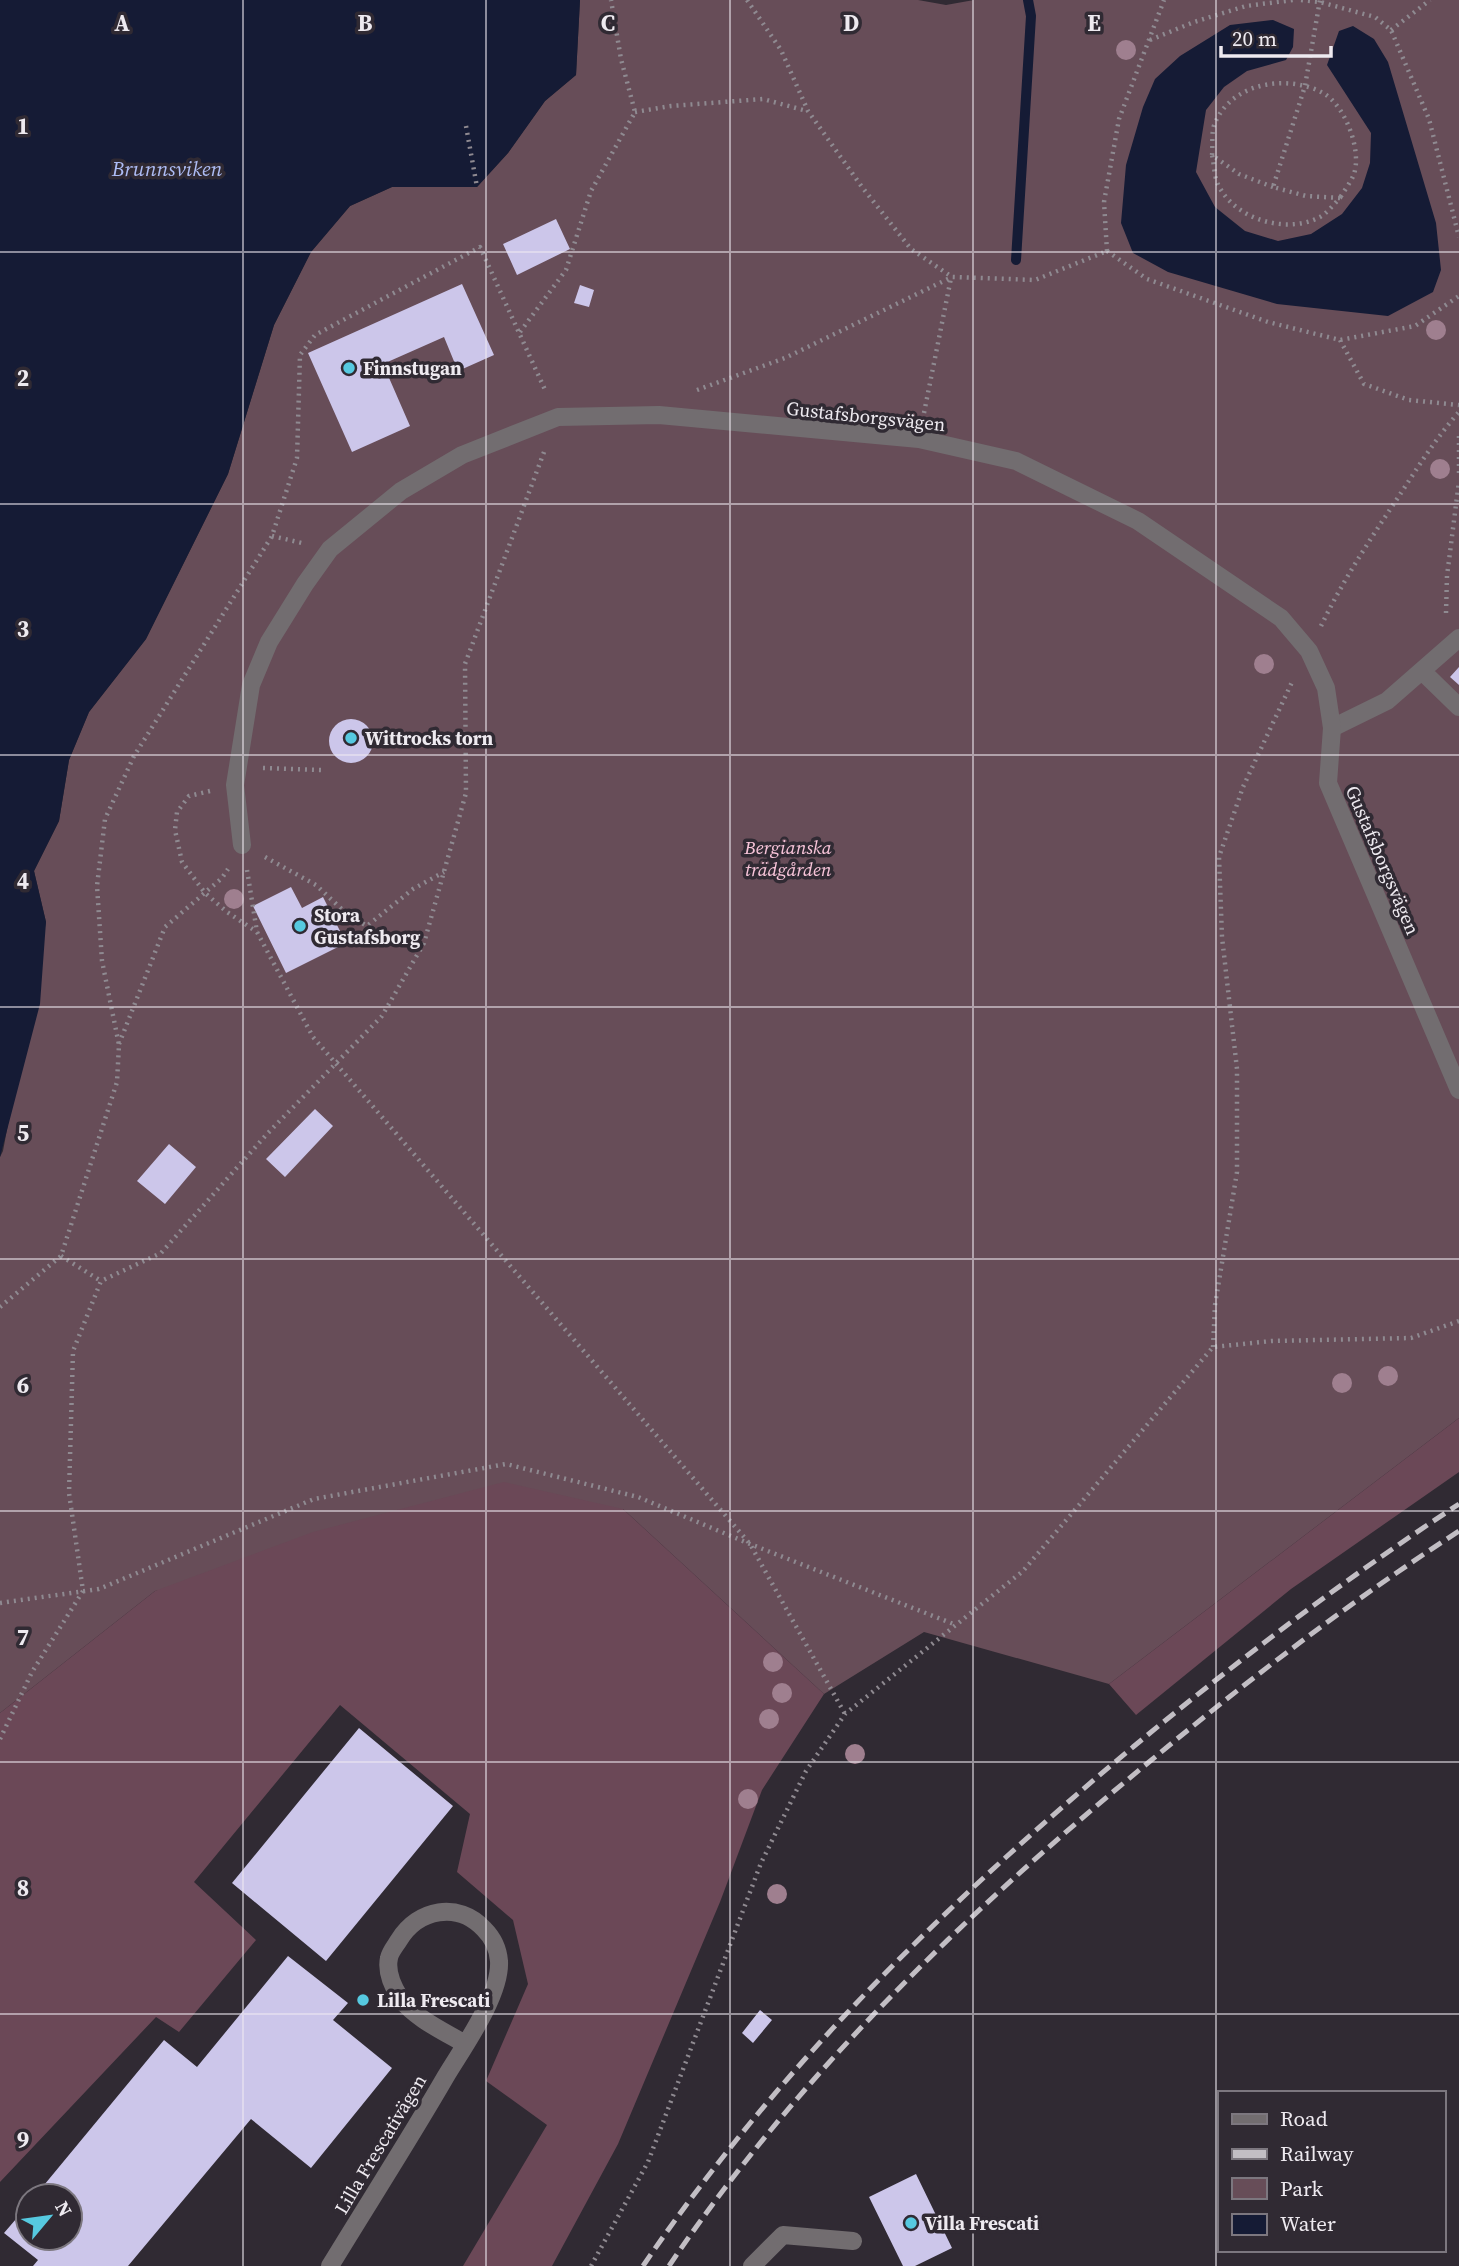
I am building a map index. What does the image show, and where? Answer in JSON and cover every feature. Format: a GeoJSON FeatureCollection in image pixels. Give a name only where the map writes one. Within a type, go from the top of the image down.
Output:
{"type":"FeatureCollection","features":[{"type":"Feature","properties":{"kind":"street","name":"Gustafsborgsvägen"},"geometry":{"type":"LineString","coordinates":[[242,845],[234,785],[251,685],[270,642],[330,549],[401,491],[461,455],[558,417],[660,415],[919,439],[1016,461],[1138,521],[1281,618],[1308,651],[1326,688],[1332,727],[1328,783],[1459,1090]]}},
{"type":"Feature","properties":{"kind":"street"},"geometry":{"type":"LineString","coordinates":[[1332,727],[1387,701],[1459,638]]}},
{"type":"Feature","properties":{"kind":"street"},"geometry":{"type":"LineString","coordinates":[[1423,672],[1459,707]]}},
{"type":"Feature","properties":{"kind":"street","name":"Lilla Frescativägen"},"geometry":{"type":"LineString","coordinates":[[330,2266],[465,2044],[488,2003],[499,1972],[498,1953],[492,1937],[466,1915],[437,1911],[417,1919],[404,1931],[389,1958],[391,1984],[402,2000],[417,2014],[465,2044]]}},
{"type":"Feature","properties":{"kind":"street"},"geometry":{"type":"LineString","coordinates":[[752,2266],[783,2235],[853,2241]]}},
{"type":"Feature","properties":{"kind":"path"},"geometry":{"type":"LineString","coordinates":[[519,333],[566,270],[591,191],[635,112],[621,59],[611,0]]}},
{"type":"Feature","properties":{"kind":"path"},"geometry":{"type":"LineString","coordinates":[[747,0],[781,50],[808,111],[862,187],[911,249],[951,277]]}},
{"type":"Feature","properties":{"kind":"path"},"geometry":{"type":"LineString","coordinates":[[1107,251],[1104,202],[1119,119],[1164,0]]}},
{"type":"Feature","properties":{"kind":"path"},"geometry":{"type":"LineString","coordinates":[[1149,41],[1194,22],[1246,5],[1293,0]]}},
{"type":"Feature","properties":{"kind":"path"},"geometry":{"type":"LineString","coordinates":[[1301,0],[1320,1],[1375,17],[1391,30],[1430,119],[1459,237]]}},
{"type":"Feature","properties":{"kind":"path"},"geometry":{"type":"LineString","coordinates":[[1391,30],[1430,0]]}},
{"type":"Feature","properties":{"kind":"path"},"geometry":{"type":"LineString","coordinates":[[1273,187],[1304,86],[1320,1]]}},
{"type":"Feature","properties":{"kind":"path"},"geometry":{"type":"LineString","coordinates":[[1285,83],[1304,86],[1325,94],[1351,130],[1356,151],[1354,175],[1340,198],[1322,216],[1297,225],[1265,221],[1236,209],[1217,182],[1212,155],[1214,123],[1230,101],[1252,87],[1285,83]]}},
{"type":"Feature","properties":{"kind":"path"},"geometry":{"type":"LineString","coordinates":[[635,112],[671,106],[763,99],[808,111]]}},
{"type":"Feature","properties":{"kind":"path"},"geometry":{"type":"LineString","coordinates":[[466,125],[477,187]]}},
{"type":"Feature","properties":{"kind":"path"},"geometry":{"type":"LineString","coordinates":[[1212,155],[1239,174],[1273,187],[1306,196],[1340,198]]}},
{"type":"Feature","properties":{"kind":"path"},"geometry":{"type":"LineString","coordinates":[[0,1307],[61,1256],[117,1082],[119,1045],[102,961],[97,886],[104,819],[134,756],[272,536],[297,458],[300,355],[316,335],[480,247],[558,417],[464,664],[466,793],[424,943],[382,1016],[267,1134],[161,1252],[101,1281],[73,1351],[69,1493],[83,1591],[32,1672],[0,1739]]}},
{"type":"Feature","properties":{"kind":"path"},"geometry":{"type":"LineString","coordinates":[[687,393],[785,358],[951,277],[1035,280],[1107,251]]}},
{"type":"Feature","properties":{"kind":"path"},"geometry":{"type":"LineString","coordinates":[[1107,251],[1147,279],[1268,323],[1340,340],[1415,326],[1459,296]]}},
{"type":"Feature","properties":{"kind":"path"},"geometry":{"type":"LineString","coordinates":[[919,439],[951,277]]}},
{"type":"Feature","properties":{"kind":"path"},"geometry":{"type":"LineString","coordinates":[[1340,340],[1364,384],[1409,400],[1459,405]]}},
{"type":"Feature","properties":{"kind":"path"},"geometry":{"type":"LineString","coordinates":[[591,2266],[648,2162],[761,1863],[806,1771],[845,1714],[1023,1571],[1213,1347],[1215,1306],[1237,1172],[1237,1069],[1222,937],[1219,857],[1243,787],[1334,600],[1374,533],[1441,432],[1459,412]]}},
{"type":"Feature","properties":{"kind":"path"},"geometry":{"type":"LineString","coordinates":[[1459,436],[1459,475]]}},
{"type":"Feature","properties":{"kind":"path"},"geometry":{"type":"LineString","coordinates":[[1445,652],[1447,576],[1459,481]]}},
{"type":"Feature","properties":{"kind":"path"},"geometry":{"type":"LineString","coordinates":[[237,767],[322,770]]}},
{"type":"Feature","properties":{"kind":"path"},"geometry":{"type":"LineString","coordinates":[[189,796],[177,812],[175,830],[182,862],[205,893],[257,932]]}},
{"type":"Feature","properties":{"kind":"path"},"geometry":{"type":"LineString","coordinates":[[119,1045],[166,927],[222,878],[242,845]]}},
{"type":"Feature","properties":{"kind":"path"},"geometry":{"type":"LineString","coordinates":[[242,845],[316,885],[348,915],[367,926],[413,888],[444,872]]}},
{"type":"Feature","properties":{"kind":"path"},"geometry":{"type":"LineString","coordinates":[[242,845],[257,932],[313,1037],[750,1544],[845,1714]]}},
{"type":"Feature","properties":{"kind":"path"},"geometry":{"type":"LineString","coordinates":[[61,1256],[101,1281]]}},
{"type":"Feature","properties":{"kind":"path"},"geometry":{"type":"LineString","coordinates":[[1213,1347],[1272,1341],[1411,1338],[1459,1321]]}},
{"type":"Feature","properties":{"kind":"path"},"geometry":{"type":"LineString","coordinates":[[0,1603],[99,1589],[314,1499],[506,1464],[638,1497],[956,1625]]}},
{"type":"Feature","properties":{"kind":"green space","name":"Bergianska trädgården"},"geometry":{"type":"Polygon","coordinates":[[[580,0],[918,0],[946,5],[974,0],[1459,0],[1459,1418],[1109,1684],[924,1632],[824,1694],[623,1509],[155,1591],[0,1713],[0,1157],[46,922],[34,871],[59,821],[69,760],[89,712],[146,639],[228,474],[274,325],[311,252],[350,206],[392,187],[477,187],[508,153],[545,101],[576,75],[580,0]]]}},
{"type":"Feature","properties":{"kind":"shaded area"},"geometry":{"type":"Polygon","coordinates":[[[1459,1418],[1459,1472],[1291,1589],[1136,1715],[1109,1684],[1459,1418]]]}},
{"type":"Feature","properties":{"kind":"shaded area"},"geometry":{"type":"Polygon","coordinates":[[[504,1482],[623,1509],[824,1694],[762,1790],[720,1902],[618,2144],[552,2266],[463,2266],[547,2125],[486,2081],[528,1984],[513,1920],[457,1872],[470,1814],[340,1705],[194,1882],[256,1940],[179,2032],[156,2017],[0,2182],[0,1713],[155,1591],[313,1532],[504,1482]]]}},
{"type":"Feature","properties":{"kind":"water","name":"Brunnsviken"},"geometry":{"type":"Polygon","coordinates":[[[0,0],[580,0],[576,75],[545,101],[508,153],[477,187],[392,187],[350,206],[311,252],[274,325],[228,474],[146,639],[89,712],[69,760],[59,821],[34,871],[46,922],[40,1004],[0,1157],[0,0]]]}},
{"type":"Feature","properties":{"kind":"water"},"geometry":{"type":"Polygon","coordinates":[[[1273,20],[1294,29],[1293,47],[1286,60],[1247,71],[1224,87],[1206,110],[1196,172],[1215,207],[1245,231],[1278,241],[1311,234],[1342,214],[1362,188],[1370,163],[1371,133],[1327,65],[1339,31],[1353,26],[1374,39],[1388,62],[1436,223],[1441,270],[1433,292],[1388,316],[1277,304],[1168,272],[1133,253],[1121,223],[1126,165],[1143,107],[1155,79],[1180,56],[1230,25],[1273,20]]]}},
{"type":"Feature","properties":{"kind":"building"},"geometry":{"type":"Polygon","coordinates":[[[556,219],[570,249],[517,275],[503,244],[556,219]]]}},
{"type":"Feature","properties":{"kind":"building","name":"Finnstugan"},"geometry":{"type":"Polygon","coordinates":[[[462,284],[494,355],[458,371],[444,337],[383,364],[410,426],[352,452],[308,353],[462,284]]]}},
{"type":"Feature","properties":{"kind":"building"},"geometry":{"type":"Polygon","coordinates":[[[580,285],[594,290],[589,307],[574,303],[580,285]]]}},
{"type":"Feature","properties":{"kind":"building"},"geometry":{"type":"Polygon","coordinates":[[[1459,667],[1459,685],[1450,677],[1459,667]]]}},
{"type":"Feature","properties":{"kind":"building","name":"Wittrocks torn"},"geometry":{"type":"Polygon","coordinates":[[[351,719],[366,726],[373,741],[366,756],[351,763],[336,756],[329,741],[336,726],[351,719]]]}},
{"type":"Feature","properties":{"kind":"building","name":"Stora Gustafsborg"},"geometry":{"type":"Polygon","coordinates":[[[291,887],[302,908],[323,897],[346,943],[286,973],[253,906],[291,887]]]}},
{"type":"Feature","properties":{"kind":"building"},"geometry":{"type":"Polygon","coordinates":[[[315,1109],[333,1126],[285,1177],[266,1159],[315,1109]]]}},
{"type":"Feature","properties":{"kind":"building"},"geometry":{"type":"Polygon","coordinates":[[[169,1144],[196,1167],[165,1204],[137,1181],[169,1144]]]}},
{"type":"Feature","properties":{"kind":"building"},"geometry":{"type":"Polygon","coordinates":[[[359,1728],[453,1806],[326,1961],[232,1883],[359,1728]]]}},
{"type":"Feature","properties":{"kind":"building"},"geometry":{"type":"Polygon","coordinates":[[[288,1956],[348,2003],[333,2020],[392,2068],[311,2168],[251,2119],[128,2266],[33,2266],[38,2260],[28,2252],[84,2252],[84,2182],[47,2182],[164,2040],[197,2067],[288,1956]]]}},
{"type":"Feature","properties":{"kind":"building"},"geometry":{"type":"Polygon","coordinates":[[[760,2010],[772,2020],[753,2043],[742,2033],[760,2010]]]}},
{"type":"Feature","properties":{"kind":"building","name":"Villa Frescati"},"geometry":{"type":"Polygon","coordinates":[[[916,2174],[952,2248],[915,2266],[903,2266],[869,2197],[916,2174]]]}},
{"type":"Feature","properties":{"kind":"building"},"geometry":{"type":"Polygon","coordinates":[[[14,2221],[14,2241],[4,2233],[14,2221]]]}},
{"type":"Feature","properties":{"kind":"waterway"},"geometry":{"type":"LineString","coordinates":[[1016,260],[1031,16],[1028,0]]}},
{"type":"Feature","properties":{"kind":"railway"},"geometry":{"type":"LineString","coordinates":[[643,2266],[695,2193],[809,2055],[870,1989],[998,1865],[1133,1747],[1212,1683],[1334,1591],[1459,1504]]}},
{"type":"Feature","properties":{"kind":"railway"},"geometry":{"type":"LineString","coordinates":[[669,2266],[774,2126],[831,2060],[953,1935],[1082,1818],[1224,1701],[1340,1613],[1459,1531]]}},
{"type":"Feature","properties":{"kind":"place","name":"Finnstugan"},"geometry":{"type":"Point","coordinates":[349,368]}},
{"type":"Feature","properties":{"kind":"place","name":"Wittrocks torn"},"geometry":{"type":"Point","coordinates":[351,738]}},
{"type":"Feature","properties":{"kind":"place","name":"Stora Gustafsborg"},"geometry":{"type":"Point","coordinates":[300,926]}},
{"type":"Feature","properties":{"kind":"place","name":"Lilla Frescati"},"geometry":{"type":"Point","coordinates":[363,2000]}},
{"type":"Feature","properties":{"kind":"place","name":"Villa Frescati"},"geometry":{"type":"Point","coordinates":[911,2223]}}]}
